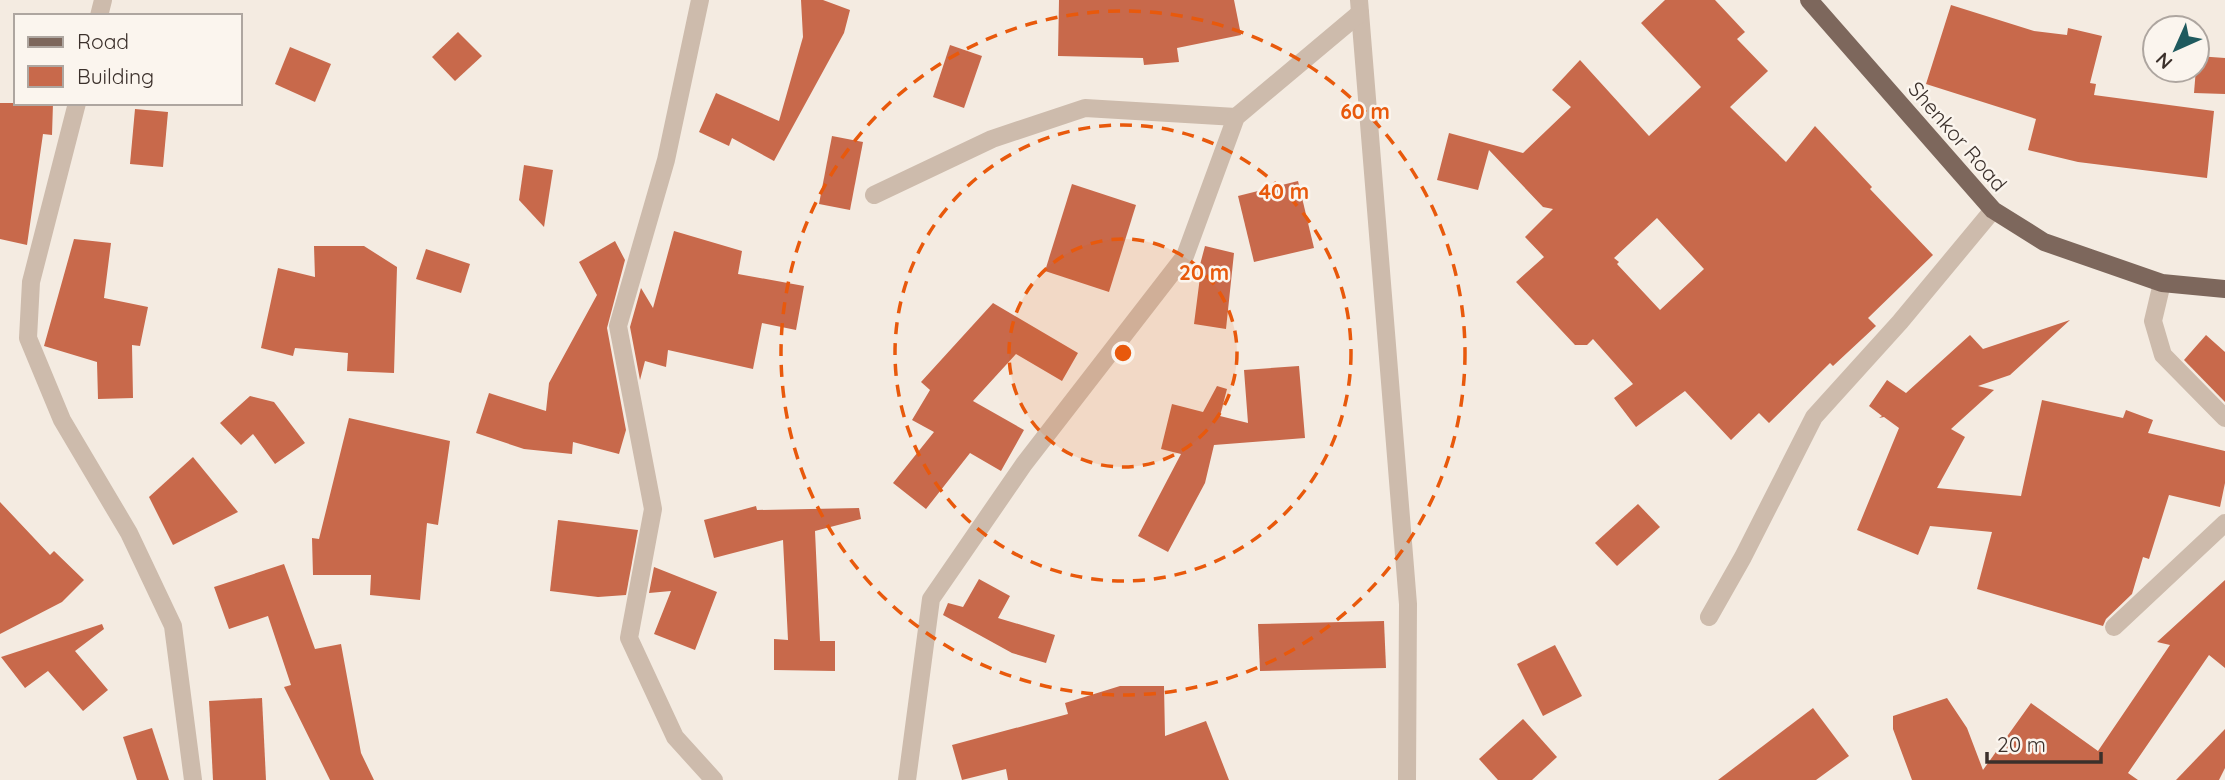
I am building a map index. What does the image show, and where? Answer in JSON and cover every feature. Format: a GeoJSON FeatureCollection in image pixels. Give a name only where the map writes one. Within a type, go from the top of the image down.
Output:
{"type":"FeatureCollection","features":[{"type":"Feature","properties":{"kind":"main road","name":"Shenkor Road"},"geometry":{"type":"LineString","coordinates":[[1809,0],[1993,210],[2044,242],[2162,283],[2225,289]]}},
{"type":"Feature","properties":{"kind":"street"},"geometry":{"type":"LineString","coordinates":[[701,0],[666,160],[618,326],[653,509],[629,638],[675,737],[713,780]]}},
{"type":"Feature","properties":{"kind":"street"},"geometry":{"type":"LineString","coordinates":[[907,780],[931,599],[1024,464],[1185,256],[1236,117],[1359,6]]}},
{"type":"Feature","properties":{"kind":"street"},"geometry":{"type":"LineString","coordinates":[[1359,6],[1408,604],[1407,780]]}},
{"type":"Feature","properties":{"kind":"street"},"geometry":{"type":"LineString","coordinates":[[76,105],[31,282],[28,338],[62,420],[130,533],[173,626],[193,780]]}},
{"type":"Feature","properties":{"kind":"street"},"geometry":{"type":"LineString","coordinates":[[874,195],[992,139],[1085,108],[1236,117]]}},
{"type":"Feature","properties":{"kind":"street"},"geometry":{"type":"LineString","coordinates":[[1709,617],[1743,557],[1814,417],[1900,322],[1993,210]]}},
{"type":"Feature","properties":{"kind":"street"},"geometry":{"type":"LineString","coordinates":[[2162,283],[2153,321],[2162,355],[2225,418]]}},
{"type":"Feature","properties":{"kind":"street"},"geometry":{"type":"LineString","coordinates":[[2114,627],[2225,523]]}},
{"type":"Feature","properties":{"kind":"building"},"geometry":{"type":"Polygon","coordinates":[[[801,0],[823,0],[850,10],[844,33],[774,161],[732,138],[729,146],[699,132],[716,93],[779,121],[803,37],[801,0]]]}},
{"type":"Feature","properties":{"kind":"building"},"geometry":{"type":"Polygon","coordinates":[[[1059,0],[1234,0],[1241,35],[1177,48],[1179,62],[1144,65],[1143,58],[1058,56],[1059,0]]]}},
{"type":"Feature","properties":{"kind":"building"},"geometry":{"type":"Polygon","coordinates":[[[1665,0],[1715,0],[1745,32],[1737,39],[1768,71],[1730,107],[1786,162],[1815,126],[1933,255],[1868,318],[1876,326],[1833,366],[1830,363],[1769,423],[1759,413],[1731,440],[1685,391],[1636,427],[1614,398],[1633,384],[1593,339],[1587,345],[1575,345],[1516,282],[1544,257],[1525,237],[1553,209],[1543,207],[1489,150],[1478,190],[1437,180],[1449,133],[1523,153],[1571,107],[1552,90],[1580,60],[1649,136],[1701,87],[1641,23],[1665,0]],[[1657,218],[1614,258],[1660,310],[1704,269],[1657,218]]]}},
{"type":"Feature","properties":{"kind":"building"},"geometry":{"type":"Polygon","coordinates":[[[1951,5],[2034,31],[2067,35],[2068,28],[2102,36],[2090,83],[2096,84],[2094,95],[2214,111],[2207,178],[2078,162],[2028,150],[2036,119],[1926,84],[1951,5]]]}},
{"type":"Feature","properties":{"kind":"building"},"geometry":{"type":"Polygon","coordinates":[[[458,32],[482,56],[455,81],[432,57],[458,32]]]}},
{"type":"Feature","properties":{"kind":"building"},"geometry":{"type":"Polygon","coordinates":[[[950,45],[982,56],[964,108],[933,97],[950,45]]]}},
{"type":"Feature","properties":{"kind":"building"},"geometry":{"type":"Polygon","coordinates":[[[290,47],[331,64],[315,102],[275,84],[290,47]]]}},
{"type":"Feature","properties":{"kind":"building"},"geometry":{"type":"Polygon","coordinates":[[[2211,57],[2225,58],[2225,94],[2194,93],[2195,84],[2211,84],[2211,57]]]}},
{"type":"Feature","properties":{"kind":"building"},"geometry":{"type":"Polygon","coordinates":[[[0,103],[53,105],[52,135],[43,134],[27,245],[0,239],[0,103]]]}},
{"type":"Feature","properties":{"kind":"building"},"geometry":{"type":"Polygon","coordinates":[[[135,109],[168,112],[163,167],[130,164],[135,109]]]}},
{"type":"Feature","properties":{"kind":"building"},"geometry":{"type":"Polygon","coordinates":[[[832,136],[863,142],[850,210],[819,204],[832,136]]]}},
{"type":"Feature","properties":{"kind":"building"},"geometry":{"type":"Polygon","coordinates":[[[524,165],[553,170],[544,227],[519,200],[524,165]]]}},
{"type":"Feature","properties":{"kind":"building"},"geometry":{"type":"Polygon","coordinates":[[[1298,181],[1314,248],[1254,262],[1238,196],[1298,181]]]}},
{"type":"Feature","properties":{"kind":"building"},"geometry":{"type":"Polygon","coordinates":[[[1072,184],[1136,205],[1109,292],[1045,271],[1072,184]]]}},
{"type":"Feature","properties":{"kind":"building"},"geometry":{"type":"Polygon","coordinates":[[[674,231],[742,251],[738,274],[804,286],[796,330],[762,323],[753,369],[668,350],[666,367],[645,361],[640,380],[630,327],[641,288],[653,308],[674,231]]]}},
{"type":"Feature","properties":{"kind":"building"},"geometry":{"type":"Polygon","coordinates":[[[74,239],[111,243],[104,298],[148,307],[140,346],[132,345],[133,398],[98,399],[97,362],[44,346],[74,239]]]}},
{"type":"Feature","properties":{"kind":"building"},"geometry":{"type":"Polygon","coordinates":[[[615,241],[625,260],[607,328],[626,430],[619,454],[573,442],[572,454],[524,449],[476,433],[489,393],[546,411],[549,383],[597,295],[579,262],[615,241]]]}},
{"type":"Feature","properties":{"kind":"building"},"geometry":{"type":"Polygon","coordinates":[[[314,246],[364,246],[397,267],[394,373],[347,371],[348,353],[295,348],[293,356],[261,348],[278,268],[315,277],[314,246]]]}},
{"type":"Feature","properties":{"kind":"building"},"geometry":{"type":"Polygon","coordinates":[[[1205,246],[1234,253],[1226,329],[1194,324],[1200,277],[1197,276],[1205,246]]]}},
{"type":"Feature","properties":{"kind":"building"},"geometry":{"type":"Polygon","coordinates":[[[426,249],[470,264],[461,293],[416,279],[426,249]]]}},
{"type":"Feature","properties":{"kind":"building"},"geometry":{"type":"Polygon","coordinates":[[[993,303],[1078,353],[1062,381],[1016,354],[973,401],[1024,430],[1001,471],[970,453],[926,509],[893,483],[934,432],[912,420],[930,390],[921,382],[993,303]]]}},
{"type":"Feature","properties":{"kind":"building"},"geometry":{"type":"Polygon","coordinates":[[[2070,320],[2010,375],[1978,386],[1994,390],[1951,429],[1965,437],[1937,488],[2021,496],[2042,400],[2123,418],[2126,410],[2153,420],[2148,433],[2225,451],[2225,483],[2220,507],[2169,495],[2149,559],[2143,557],[2132,594],[2106,619],[2103,626],[1977,589],[1992,532],[1930,526],[1918,555],[1857,530],[1899,428],[1884,417],[1879,418],[1882,416],[1869,406],[1887,380],[1906,393],[1970,335],[1983,349],[2070,320]]]}},
{"type":"Feature","properties":{"kind":"building"},"geometry":{"type":"Polygon","coordinates":[[[2206,335],[2225,352],[2225,402],[2184,360],[2206,335]]]}},
{"type":"Feature","properties":{"kind":"building"},"geometry":{"type":"Polygon","coordinates":[[[1299,366],[1305,438],[1214,445],[1205,483],[1168,552],[1138,536],[1181,454],[1161,449],[1172,404],[1203,412],[1217,386],[1227,389],[1220,416],[1248,423],[1244,370],[1299,366]]]}},
{"type":"Feature","properties":{"kind":"building"},"geometry":{"type":"Polygon","coordinates":[[[250,396],[274,402],[305,443],[275,464],[253,434],[241,445],[220,423],[250,396]]]}},
{"type":"Feature","properties":{"kind":"building"},"geometry":{"type":"Polygon","coordinates":[[[349,418],[450,441],[438,525],[427,523],[420,600],[370,595],[371,575],[313,575],[312,538],[319,539],[349,418]]]}},
{"type":"Feature","properties":{"kind":"building"},"geometry":{"type":"Polygon","coordinates":[[[193,457],[238,512],[173,545],[149,497],[193,457]]]}},
{"type":"Feature","properties":{"kind":"building"},"geometry":{"type":"Polygon","coordinates":[[[0,502],[50,555],[54,551],[84,580],[62,602],[0,634],[0,502]]]}},
{"type":"Feature","properties":{"kind":"building"},"geometry":{"type":"Polygon","coordinates":[[[1638,504],[1660,527],[1617,566],[1595,543],[1638,504]]]}},
{"type":"Feature","properties":{"kind":"building"},"geometry":{"type":"Polygon","coordinates":[[[756,506],[757,510],[859,508],[861,519],[815,531],[820,641],[835,641],[835,671],[774,670],[774,639],[788,640],[783,540],[714,558],[704,520],[756,506]]]}},
{"type":"Feature","properties":{"kind":"building"},"geometry":{"type":"Polygon","coordinates":[[[558,520],[638,530],[626,595],[598,597],[550,591],[558,520]]]}},
{"type":"Feature","properties":{"kind":"building"},"geometry":{"type":"Polygon","coordinates":[[[284,564],[315,649],[341,644],[361,753],[374,780],[330,780],[284,687],[291,685],[268,616],[229,629],[214,587],[284,564]]]}},
{"type":"Feature","properties":{"kind":"building"},"geometry":{"type":"Polygon","coordinates":[[[654,567],[717,592],[695,650],[654,634],[671,591],[649,593],[654,567]]]}},
{"type":"Feature","properties":{"kind":"building"},"geometry":{"type":"Polygon","coordinates":[[[979,579],[1010,596],[998,618],[1055,635],[1046,663],[1012,653],[943,615],[948,603],[963,607],[979,579]]]}},
{"type":"Feature","properties":{"kind":"building"},"geometry":{"type":"Polygon","coordinates":[[[2225,580],[2225,668],[2209,655],[2128,773],[2138,780],[1912,780],[1893,729],[1893,716],[1947,698],[1967,728],[1983,770],[2031,703],[2098,751],[2170,645],[2157,642],[2225,580]]]}},
{"type":"Feature","properties":{"kind":"building"},"geometry":{"type":"Polygon","coordinates":[[[1384,621],[1386,668],[1260,671],[1258,624],[1384,621]]]}},
{"type":"Feature","properties":{"kind":"building"},"geometry":{"type":"Polygon","coordinates":[[[102,624],[104,629],[75,651],[108,690],[83,711],[48,671],[25,688],[1,657],[102,624]]]}},
{"type":"Feature","properties":{"kind":"building"},"geometry":{"type":"Polygon","coordinates":[[[1555,645],[1582,696],[1543,716],[1517,664],[1555,645]]]}},
{"type":"Feature","properties":{"kind":"building"},"geometry":{"type":"Polygon","coordinates":[[[1120,686],[1164,686],[1165,736],[1206,721],[1229,780],[1008,780],[1006,769],[962,780],[952,745],[1068,714],[1065,703],[1120,686]]]}},
{"type":"Feature","properties":{"kind":"building"},"geometry":{"type":"Polygon","coordinates":[[[262,698],[266,780],[213,780],[209,701],[262,698]]]}},
{"type":"Feature","properties":{"kind":"building"},"geometry":{"type":"Polygon","coordinates":[[[1813,708],[1849,756],[1816,780],[1718,780],[1813,708]]]}},
{"type":"Feature","properties":{"kind":"building"},"geometry":{"type":"Polygon","coordinates":[[[1523,719],[1557,757],[1532,780],[1498,780],[1479,759],[1523,719]]]}},
{"type":"Feature","properties":{"kind":"building"},"geometry":{"type":"Polygon","coordinates":[[[152,728],[169,780],[137,780],[123,737],[152,728]]]}},
{"type":"Feature","properties":{"kind":"building"},"geometry":{"type":"Polygon","coordinates":[[[2225,729],[2225,768],[2219,780],[2176,780],[2225,729]]]}}]}
